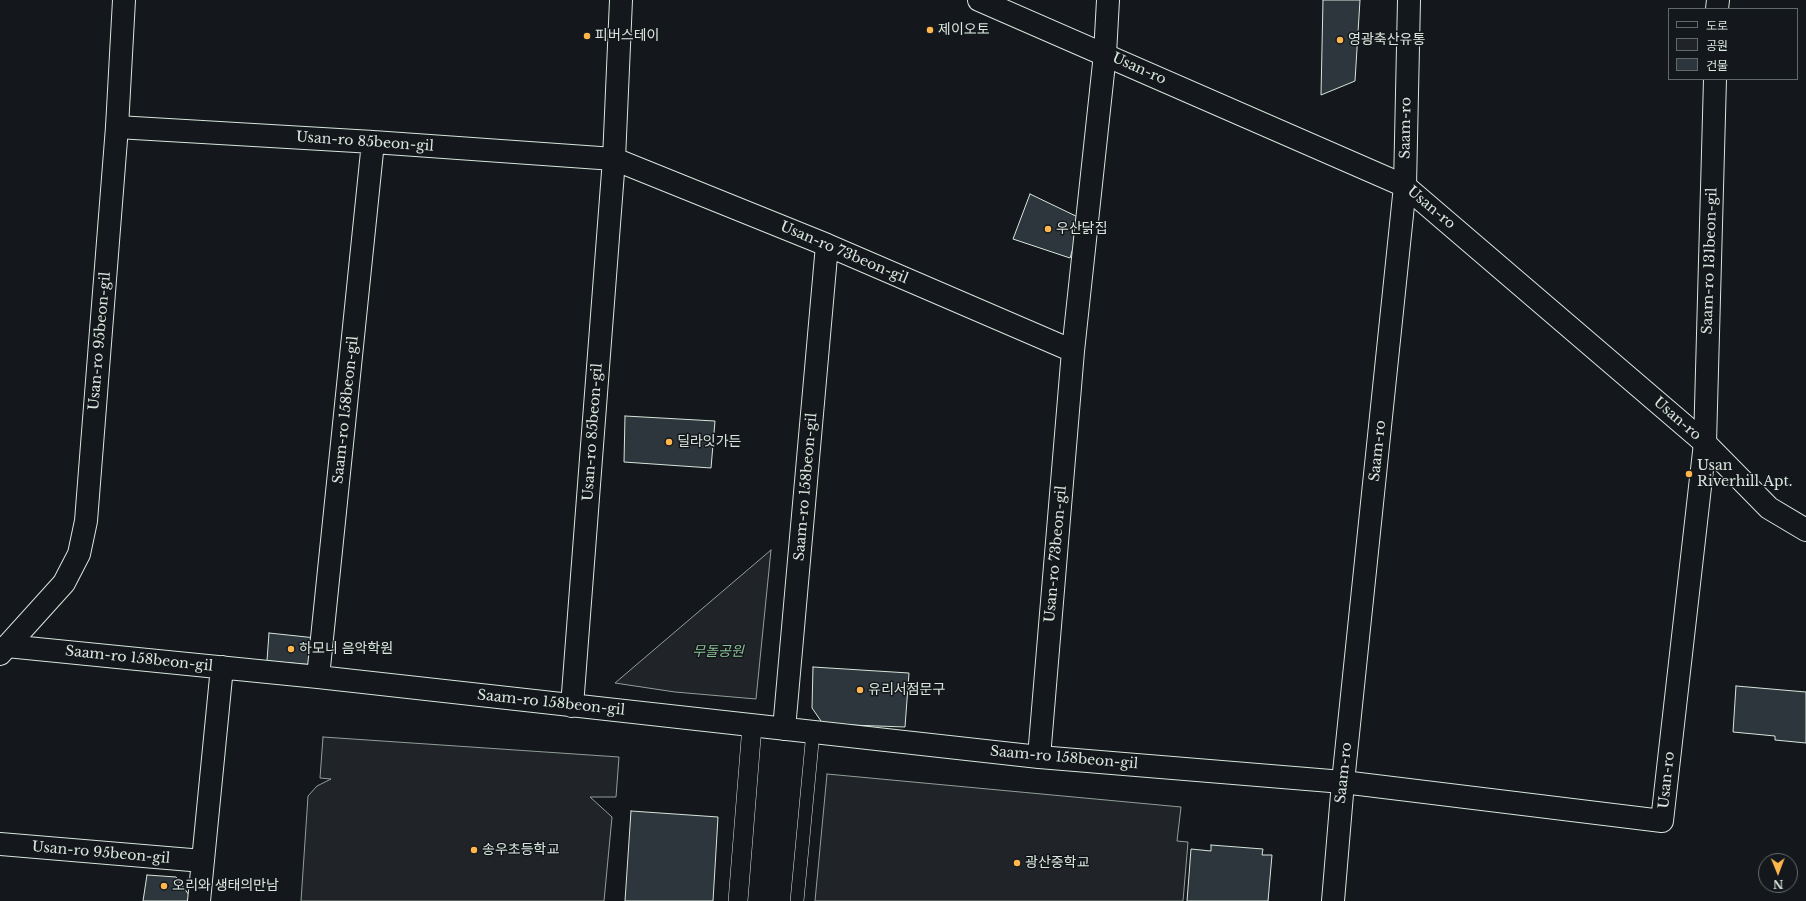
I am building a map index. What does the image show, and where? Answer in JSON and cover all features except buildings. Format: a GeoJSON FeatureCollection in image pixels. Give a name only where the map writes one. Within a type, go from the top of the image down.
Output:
{"type":"FeatureCollection","features":[{"type":"Feature","properties":{"kind":"street","name":"Usan-ro 95beon-gil"},"geometry":{"type":"LineString","coordinates":[[3,650],[64,583],[79,554],[86,521],[117,127],[124,0]]}},
{"type":"Feature","properties":{"kind":"street","name":"Usan-ro 85beon-gil"},"geometry":{"type":"LineString","coordinates":[[572,706],[614,159],[621,0]]}},
{"type":"Feature","properties":{"kind":"street","name":"Usan-ro"},"geometry":{"type":"LineString","coordinates":[[979,0],[1405,186],[1705,443],[1769,508],[1806,530]]}},
{"type":"Feature","properties":{"kind":"street","name":"Usan-ro"},"geometry":{"type":"LineString","coordinates":[[1105,54],[1108,0]]}},
{"type":"Feature","properties":{"kind":"street","name":"Saam-ro"},"geometry":{"type":"LineString","coordinates":[[1333,901],[1343,782],[1405,186],[1409,0]]}},
{"type":"Feature","properties":{"kind":"street","name":"Usan-ro 73beon-gil"},"geometry":{"type":"LineString","coordinates":[[1038,757],[1073,351],[1105,54]]}},
{"type":"Feature","properties":{"kind":"street","name":"Saam-ro 131beon-gil"},"geometry":{"type":"LineString","coordinates":[[1705,443],[1715,80]]}},
{"type":"Feature","properties":{"kind":"street","name":"Usan-ro 85beon-gil"},"geometry":{"type":"LineString","coordinates":[[117,127],[374,142],[614,159]]}},
{"type":"Feature","properties":{"kind":"street","name":"Saam-ro 158beon-gil"},"geometry":{"type":"LineString","coordinates":[[318,677],[374,142]]}},
{"type":"Feature","properties":{"kind":"street","name":"Usan-ro 73beon-gil"},"geometry":{"type":"LineString","coordinates":[[614,159],[827,245],[1073,351]]}},
{"type":"Feature","properties":{"kind":"street","name":"Saam-ro 158beon-gil"},"geometry":{"type":"LineString","coordinates":[[784,729],[827,245]]}},
{"type":"Feature","properties":{"kind":"street","name":"Usan-ro"},"geometry":{"type":"LineString","coordinates":[[1343,782],[1662,821],[1705,443]]}},
{"type":"Feature","properties":{"kind":"street","name":"Saam-ro 158beon-gil"},"geometry":{"type":"LineString","coordinates":[[3,650],[222,667],[1038,757],[1343,782]]}},
{"type":"Feature","properties":{"kind":"street"},"geometry":{"type":"LineString","coordinates":[[199,901],[222,667]]}},
{"type":"Feature","properties":{"kind":"street"},"geometry":{"type":"LineString","coordinates":[[738,901],[752,726]]}},
{"type":"Feature","properties":{"kind":"street","name":"Usan-ro 95beon-gil"},"geometry":{"type":"LineString","coordinates":[[0,844],[203,861]]}},
{"type":"Feature","properties":{"kind":"lane"},"geometry":{"type":"LineString","coordinates":[[797,901],[812,732]]}},
{"type":"Feature","properties":{"kind":"green space","name":"무돌공원"},"geometry":{"type":"Polygon","coordinates":[[[771,550],[756,699],[675,692],[615,683],[771,550]]]}},
{"type":"Feature","properties":{"kind":"green space"},"geometry":{"type":"Polygon","coordinates":[[[323,737],[619,757],[616,797],[590,797],[612,817],[604,901],[301,901],[308,796],[317,786],[331,779],[320,778],[323,737]]]}},
{"type":"Feature","properties":{"kind":"green space","name":"광산중학교"},"geometry":{"type":"Polygon","coordinates":[[[827,774],[1181,807],[1177,841],[1188,842],[1183,901],[815,901],[827,774]]]}},
{"type":"Feature","properties":{"kind":"place","name":"제이오토"},"geometry":{"type":"Point","coordinates":[930,30]}},
{"type":"Feature","properties":{"kind":"place","name":"피버스테이"},"geometry":{"type":"Point","coordinates":[587,36]}},
{"type":"Feature","properties":{"kind":"place","name":"영광축산유통"},"geometry":{"type":"Point","coordinates":[1340,40]}},
{"type":"Feature","properties":{"kind":"place","name":"우산닭집"},"geometry":{"type":"Point","coordinates":[1048,229]}},
{"type":"Feature","properties":{"kind":"place","name":"딜라잇가든"},"geometry":{"type":"Point","coordinates":[669,442]}},
{"type":"Feature","properties":{"kind":"place","name":"Usan Riverhill Apt."},"geometry":{"type":"Point","coordinates":[1689,474]}},
{"type":"Feature","properties":{"kind":"place","name":"하모니 음악학원"},"geometry":{"type":"Point","coordinates":[291,649]}},
{"type":"Feature","properties":{"kind":"place","name":"유리서점문구"},"geometry":{"type":"Point","coordinates":[860,690]}},
{"type":"Feature","properties":{"kind":"place","name":"송우초등학교"},"geometry":{"type":"Point","coordinates":[474,850]}},
{"type":"Feature","properties":{"kind":"place","name":"광산중학교"},"geometry":{"type":"Point","coordinates":[1017,863]}},
{"type":"Feature","properties":{"kind":"place","name":"오리와 생태의만남"},"geometry":{"type":"Point","coordinates":[164,886]}}]}
